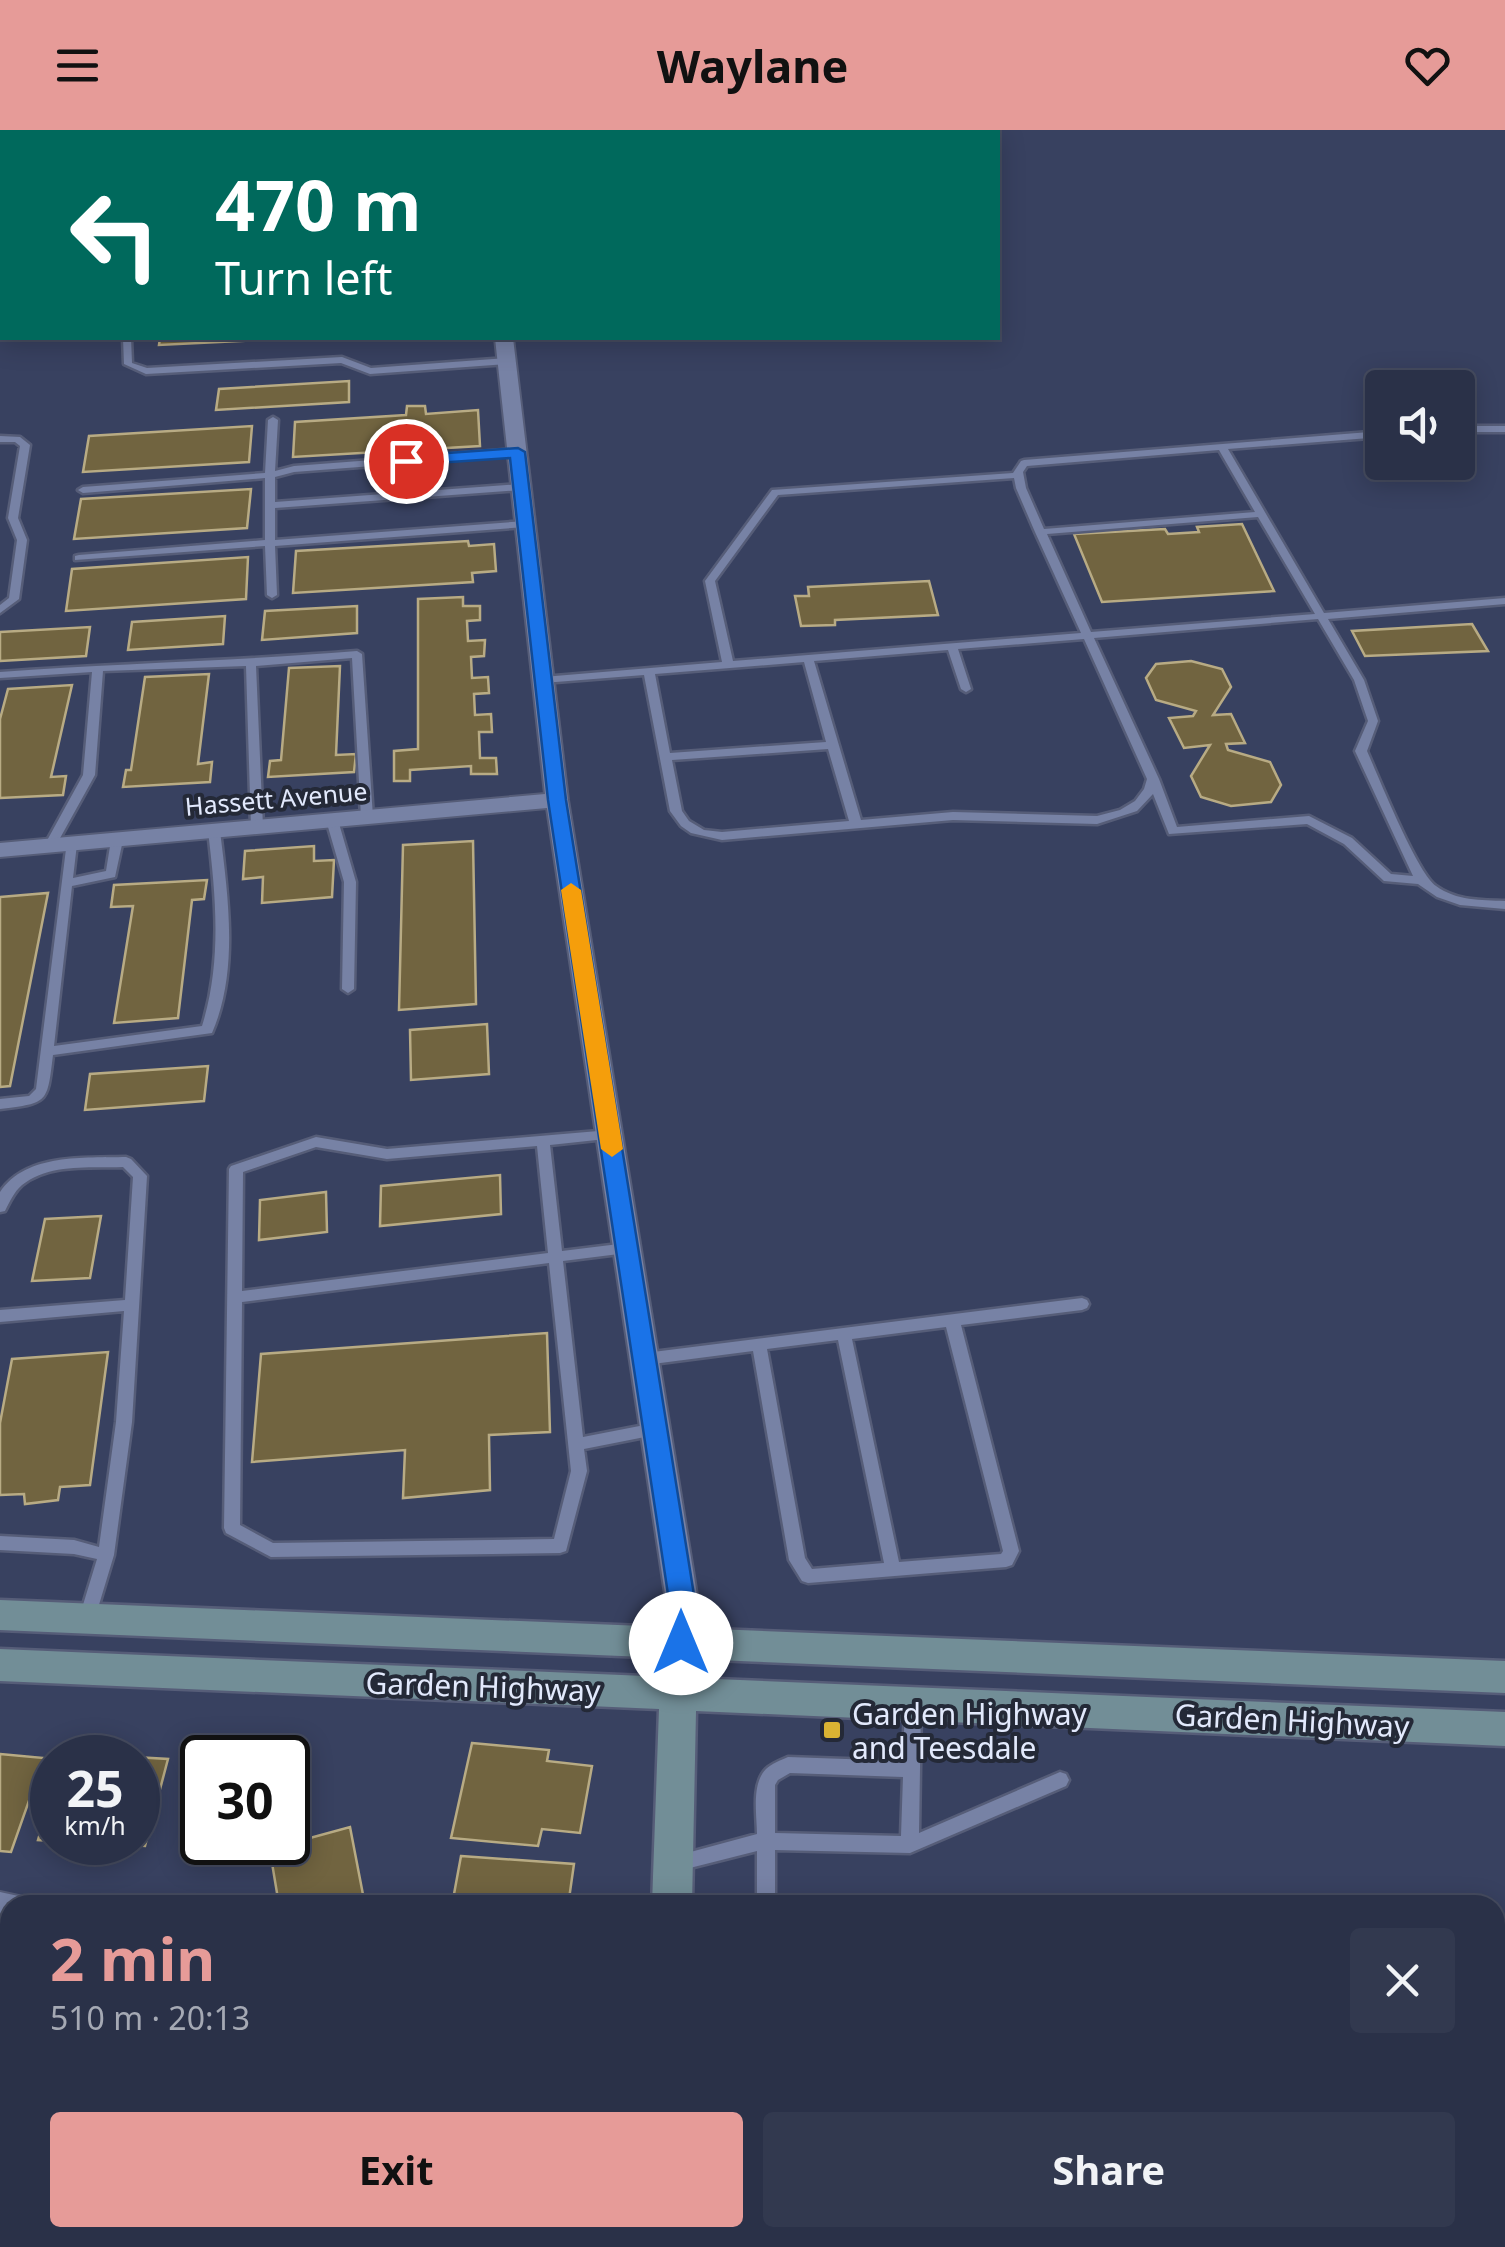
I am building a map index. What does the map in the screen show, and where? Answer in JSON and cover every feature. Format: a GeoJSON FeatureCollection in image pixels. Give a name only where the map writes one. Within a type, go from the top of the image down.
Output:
{"type":"FeatureCollection","features":[{"type":"Feature","properties":{"kind":"main road","name":"Garden Highway"},"geometry":{"type":"LineString","coordinates":[[0,1615],[1505,1676]]}},
{"type":"Feature","properties":{"kind":"main road","name":"Garden Highway"},"geometry":{"type":"LineString","coordinates":[[0,1666],[1505,1729]]}},
{"type":"Feature","properties":{"kind":"main road"},"geometry":{"type":"LineString","coordinates":[[673,1895],[678,1694]]}},
{"type":"Feature","properties":{"kind":"street"},"geometry":{"type":"LineString","coordinates":[[505,349],[557,800],[682,1601],[678,1694]]}},
{"type":"Feature","properties":{"kind":"street","name":"Hassett Avenue"},"geometry":{"type":"LineString","coordinates":[[0,850],[557,800]]}},
{"type":"Feature","properties":{"kind":"lane"},"geometry":{"type":"LineString","coordinates":[[128,340],[128,364],[146,371],[342,360],[370,371],[505,349]]}},
{"type":"Feature","properties":{"kind":"lane"},"geometry":{"type":"LineString","coordinates":[[272,595],[273,420]]}},
{"type":"Feature","properties":{"kind":"lane"},"geometry":{"type":"LineString","coordinates":[[1475,429],[1505,428]]}},
{"type":"Feature","properties":{"kind":"lane"},"geometry":{"type":"LineString","coordinates":[[1365,435],[1036,459],[1024,463],[1019,475],[1040,532],[1153,779],[1172,830],[1309,820],[1348,842],[1388,878],[1421,880]]}},
{"type":"Feature","properties":{"kind":"lane"},"geometry":{"type":"LineString","coordinates":[[0,439],[17,439],[25,445],[13,518],[22,540],[14,600],[0,610]]}},
{"type":"Feature","properties":{"kind":"lane"},"geometry":{"type":"LineString","coordinates":[[1221,446],[1359,680],[1373,721],[1361,752],[1421,880],[1440,896],[1468,904],[1505,905]]}},
{"type":"Feature","properties":{"kind":"lane"},"geometry":{"type":"LineString","coordinates":[[83,490],[518,452]]}},
{"type":"Feature","properties":{"kind":"lane"},"geometry":{"type":"LineString","coordinates":[[728,665],[710,581],[775,492],[1019,475]]}},
{"type":"Feature","properties":{"kind":"lane"},"geometry":{"type":"LineString","coordinates":[[272,505],[521,486]]}},
{"type":"Feature","properties":{"kind":"lane"},"geometry":{"type":"LineString","coordinates":[[1040,532],[1261,514]]}},
{"type":"Feature","properties":{"kind":"lane"},"geometry":{"type":"LineString","coordinates":[[79,558],[526,524]]}},
{"type":"Feature","properties":{"kind":"lane"},"geometry":{"type":"LineString","coordinates":[[543,680],[1505,601]]}},
{"type":"Feature","properties":{"kind":"lane"},"geometry":{"type":"LineString","coordinates":[[952,646],[966,689]]}},
{"type":"Feature","properties":{"kind":"lane"},"geometry":{"type":"LineString","coordinates":[[0,675],[250,664],[357,654],[367,817]]}},
{"type":"Feature","properties":{"kind":"lane"},"geometry":{"type":"LineString","coordinates":[[808,658],[856,824]]}},
{"type":"Feature","properties":{"kind":"lane"},"geometry":{"type":"LineString","coordinates":[[250,664],[256,828]]}},
{"type":"Feature","properties":{"kind":"lane"},"geometry":{"type":"LineString","coordinates":[[0,1104],[38,1098],[66,888],[60,845],[90,775],[98,668]]}},
{"type":"Feature","properties":{"kind":"lane"},"geometry":{"type":"LineString","coordinates":[[649,671],[676,811],[684,825],[700,834],[722,836],[953,816],[1096,820],[1138,807],[1150,792],[1153,779]]}},
{"type":"Feature","properties":{"kind":"lane"},"geometry":{"type":"LineString","coordinates":[[665,757],[832,744]]}},
{"type":"Feature","properties":{"kind":"lane"},"geometry":{"type":"LineString","coordinates":[[332,820],[350,882],[348,988]]}},
{"type":"Feature","properties":{"kind":"lane"},"geometry":{"type":"LineString","coordinates":[[47,1051],[207,1030],[218,1001],[221,914],[214,831]]}},
{"type":"Feature","properties":{"kind":"lane"},"geometry":{"type":"LineString","coordinates":[[66,888],[111,874],[117,840]]}},
{"type":"Feature","properties":{"kind":"lane"},"geometry":{"type":"LineString","coordinates":[[543,1141],[579,1471],[560,1546],[271,1550],[232,1528],[236,1170],[316,1142],[387,1154],[610,1135]]}},
{"type":"Feature","properties":{"kind":"lane"},"geometry":{"type":"LineString","coordinates":[[0,1207],[4,1191],[40,1169],[126,1162],[136,1167],[140,1176],[124,1422],[106,1554],[88,1618]]}},
{"type":"Feature","properties":{"kind":"lane"},"geometry":{"type":"LineString","coordinates":[[234,1297],[627,1248]]}},
{"type":"Feature","properties":{"kind":"lane"},"geometry":{"type":"LineString","coordinates":[[644,1359],[1082,1304]]}},
{"type":"Feature","properties":{"kind":"lane"},"geometry":{"type":"LineString","coordinates":[[0,1316],[132,1305]]}},
{"type":"Feature","properties":{"kind":"lane"},"geometry":{"type":"LineString","coordinates":[[759,1344],[797,1560],[808,1576],[1006,1560],[1011,1551],[952,1320]]}},
{"type":"Feature","properties":{"kind":"lane"},"geometry":{"type":"LineString","coordinates":[[844,1334],[893,1569]]}},
{"type":"Feature","properties":{"kind":"lane"},"geometry":{"type":"LineString","coordinates":[[576,1444],[655,1429]]}},
{"type":"Feature","properties":{"kind":"lane"},"geometry":{"type":"LineString","coordinates":[[0,1543],[106,1554]]}},
{"type":"Feature","properties":{"kind":"lane"},"geometry":{"type":"LineString","coordinates":[[910,1845],[913,1703]]}},
{"type":"Feature","properties":{"kind":"lane"},"geometry":{"type":"LineString","coordinates":[[766,1895],[766,1784],[772,1774],[788,1765],[910,1769]]}},
{"type":"Feature","properties":{"kind":"lane"},"geometry":{"type":"LineString","coordinates":[[675,1863],[764,1841],[910,1845],[1060,1780]]}},
{"type":"Feature","properties":{"kind":"building"},"geometry":{"type":"Polygon","coordinates":[[[160,340],[263,340],[159,345],[160,340]]]}},
{"type":"Feature","properties":{"kind":"building"},"geometry":{"type":"Polygon","coordinates":[[[349,381],[349,402],[216,410],[219,389],[349,381]]]}},
{"type":"Feature","properties":{"kind":"building"},"geometry":{"type":"Polygon","coordinates":[[[407,406],[425,406],[426,414],[478,410],[480,446],[293,457],[295,422],[406,415],[407,406]]]}},
{"type":"Feature","properties":{"kind":"building"},"geometry":{"type":"Polygon","coordinates":[[[252,426],[249,462],[83,472],[89,436],[252,426]]]}},
{"type":"Feature","properties":{"kind":"building"},"geometry":{"type":"Polygon","coordinates":[[[251,489],[247,528],[74,539],[81,499],[251,489]]]}},
{"type":"Feature","properties":{"kind":"building"},"geometry":{"type":"Polygon","coordinates":[[[1242,524],[1274,591],[1102,602],[1074,534],[1165,529],[1168,534],[1199,532],[1197,527],[1242,524]]]}},
{"type":"Feature","properties":{"kind":"building"},"geometry":{"type":"Polygon","coordinates":[[[468,541],[469,546],[494,544],[496,571],[472,573],[473,582],[293,593],[296,551],[468,541]]]}},
{"type":"Feature","properties":{"kind":"building"},"geometry":{"type":"Polygon","coordinates":[[[248,557],[246,599],[66,611],[72,569],[248,557]]]}},
{"type":"Feature","properties":{"kind":"building"},"geometry":{"type":"Polygon","coordinates":[[[929,581],[938,615],[835,620],[835,625],[801,626],[795,596],[809,596],[808,587],[929,581]]]}},
{"type":"Feature","properties":{"kind":"building"},"geometry":{"type":"Polygon","coordinates":[[[463,597],[463,606],[480,606],[480,620],[467,621],[468,641],[485,640],[484,656],[471,657],[472,678],[488,677],[489,693],[474,694],[475,715],[491,714],[492,732],[479,732],[480,758],[496,758],[497,774],[471,774],[471,766],[410,770],[410,781],[394,781],[394,751],[418,749],[418,599],[463,597]]]}},
{"type":"Feature","properties":{"kind":"building"},"geometry":{"type":"Polygon","coordinates":[[[357,606],[357,633],[262,640],[265,611],[357,606]]]}},
{"type":"Feature","properties":{"kind":"building"},"geometry":{"type":"Polygon","coordinates":[[[225,616],[223,644],[128,650],[132,622],[225,616]]]}},
{"type":"Feature","properties":{"kind":"building"},"geometry":{"type":"Polygon","coordinates":[[[1472,624],[1488,651],[1365,656],[1352,631],[1472,624]]]}},
{"type":"Feature","properties":{"kind":"building"},"geometry":{"type":"Polygon","coordinates":[[[90,627],[86,656],[0,661],[0,632],[90,627]]]}},
{"type":"Feature","properties":{"kind":"building"},"geometry":{"type":"Polygon","coordinates":[[[1191,661],[1222,669],[1231,687],[1213,715],[1231,714],[1245,743],[1226,744],[1228,750],[1270,762],[1281,785],[1271,802],[1231,806],[1201,797],[1191,776],[1210,745],[1184,748],[1169,718],[1193,716],[1196,711],[1156,700],[1146,678],[1156,664],[1191,661]]]}},
{"type":"Feature","properties":{"kind":"building"},"geometry":{"type":"Polygon","coordinates":[[[340,666],[336,755],[356,754],[354,772],[268,777],[270,761],[281,760],[289,668],[340,666]]]}},
{"type":"Feature","properties":{"kind":"building"},"geometry":{"type":"Polygon","coordinates":[[[209,674],[198,764],[212,762],[210,782],[123,787],[126,770],[131,770],[145,677],[209,674]]]}},
{"type":"Feature","properties":{"kind":"building"},"geometry":{"type":"Polygon","coordinates":[[[72,685],[51,777],[66,776],[63,795],[0,798],[0,719],[8,689],[72,685]]]}},
{"type":"Feature","properties":{"kind":"building"},"geometry":{"type":"Polygon","coordinates":[[[473,841],[476,1004],[399,1010],[403,845],[473,841]]]}},
{"type":"Feature","properties":{"kind":"building"},"geometry":{"type":"Polygon","coordinates":[[[314,846],[314,861],[334,860],[332,897],[262,903],[263,877],[243,879],[245,851],[314,846]]]}},
{"type":"Feature","properties":{"kind":"building"},"geometry":{"type":"Polygon","coordinates":[[[207,880],[204,899],[192,900],[178,1018],[114,1023],[133,906],[111,907],[114,885],[207,880]]]}},
{"type":"Feature","properties":{"kind":"building"},"geometry":{"type":"Polygon","coordinates":[[[48,893],[10,1086],[0,1087],[0,897],[48,893]]]}},
{"type":"Feature","properties":{"kind":"building"},"geometry":{"type":"Polygon","coordinates":[[[487,1024],[489,1074],[411,1080],[410,1030],[487,1024]]]}},
{"type":"Feature","properties":{"kind":"building"},"geometry":{"type":"Polygon","coordinates":[[[208,1066],[204,1101],[85,1110],[90,1074],[208,1066]]]}},
{"type":"Feature","properties":{"kind":"building"},"geometry":{"type":"Polygon","coordinates":[[[500,1175],[501,1214],[380,1226],[381,1186],[500,1175]]]}},
{"type":"Feature","properties":{"kind":"building"},"geometry":{"type":"Polygon","coordinates":[[[326,1192],[327,1232],[259,1240],[260,1200],[326,1192]]]}},
{"type":"Feature","properties":{"kind":"building"},"geometry":{"type":"Polygon","coordinates":[[[101,1216],[90,1278],[32,1281],[45,1219],[101,1216]]]}},
{"type":"Feature","properties":{"kind":"building"},"geometry":{"type":"Polygon","coordinates":[[[547,1333],[550,1432],[489,1435],[490,1490],[403,1498],[405,1450],[252,1462],[261,1354],[547,1333]]]}},
{"type":"Feature","properties":{"kind":"building"},"geometry":{"type":"Polygon","coordinates":[[[108,1352],[90,1485],[60,1487],[58,1500],[25,1504],[24,1494],[0,1495],[0,1423],[12,1359],[108,1352]]]}},
{"type":"Feature","properties":{"kind":"building"},"geometry":{"type":"Polygon","coordinates":[[[472,1743],[549,1750],[547,1761],[592,1766],[580,1833],[542,1829],[538,1846],[451,1838],[472,1743]]]}},
{"type":"Feature","properties":{"kind":"building"},"geometry":{"type":"Polygon","coordinates":[[[0,1754],[30,1757],[30,1798],[11,1852],[0,1851],[0,1754]]]}},
{"type":"Feature","properties":{"kind":"building"},"geometry":{"type":"Polygon","coordinates":[[[160,1759],[168,1759],[160,1789],[160,1759]]]}},
{"type":"Feature","properties":{"kind":"building"},"geometry":{"type":"Polygon","coordinates":[[[350,1827],[363,1895],[277,1895],[272,1865],[310,1865],[310,1838],[350,1827]]]}},
{"type":"Feature","properties":{"kind":"building"},"geometry":{"type":"Polygon","coordinates":[[[461,1856],[574,1864],[570,1895],[454,1895],[461,1856]]]}},
{"type":"Feature","properties":{"kind":"slow traffic"},"geometry":{"type":"LineString","coordinates":[[571,890],[612,1149]]}},
{"type":"Feature","properties":{"kind":"place","name":"Garden Highway and Teesdale"},"geometry":{"type":"Point","coordinates":[832,1730]}},
{"type":"Feature","properties":{"kind":"route"},"geometry":{"type":"LineString","coordinates":[[406,461],[518,452],[557,800],[682,1601],[681,1643]]}}]}
